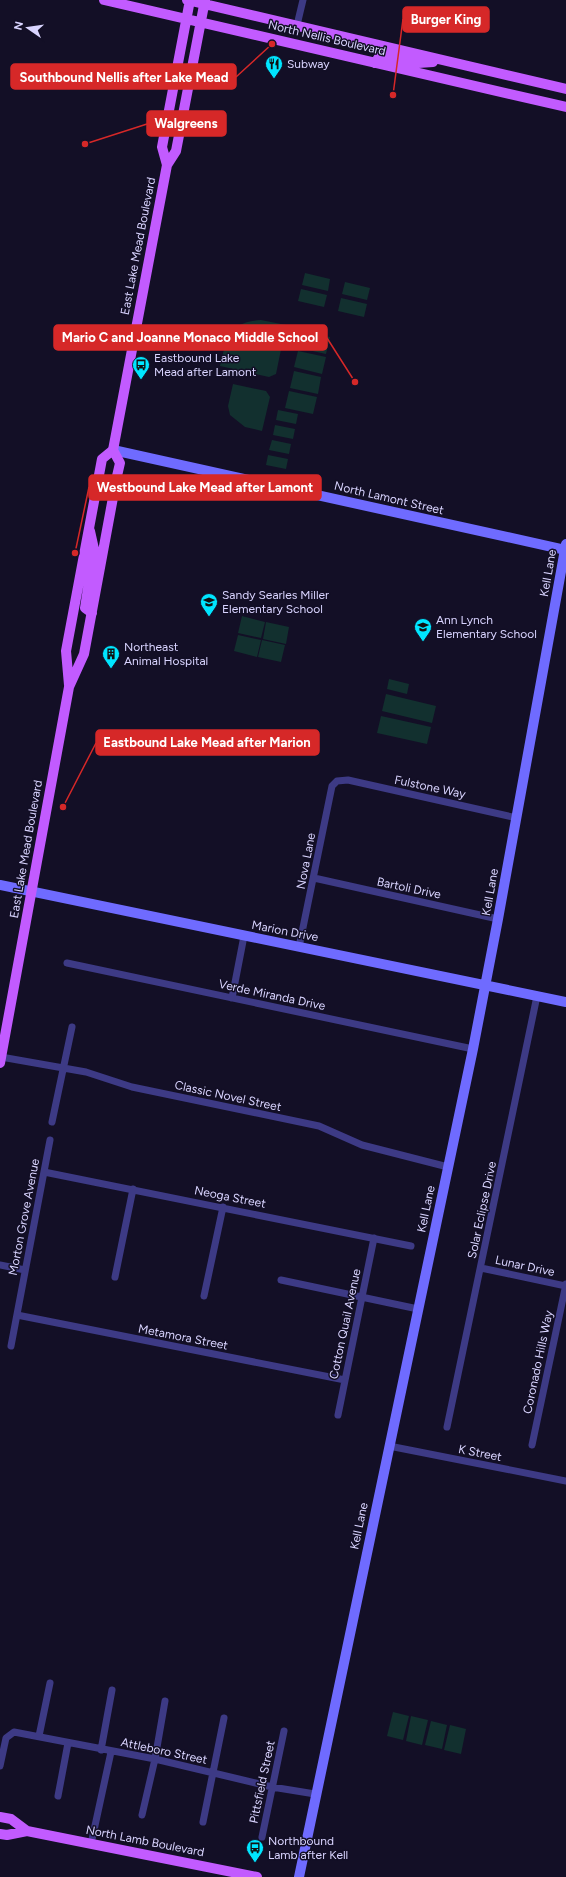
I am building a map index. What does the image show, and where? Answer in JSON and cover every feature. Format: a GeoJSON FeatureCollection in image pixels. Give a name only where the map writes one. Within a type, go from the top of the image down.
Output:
{"type":"FeatureCollection","features":[{"type":"Feature","properties":{"kind":"main road","name":"North Nellis Boulevard"},"geometry":{"type":"LineString","coordinates":[[104,0],[566,106]]}},
{"type":"Feature","properties":{"kind":"main road","name":"North Nellis Boulevard"},"geometry":{"type":"LineString","coordinates":[[189,0],[204,2],[297,26],[566,89]]}},
{"type":"Feature","properties":{"kind":"main road","name":"East Lake Mead Boulevard"},"geometry":{"type":"LineString","coordinates":[[167,164],[162,147],[189,0]]}},
{"type":"Feature","properties":{"kind":"main road","name":"East Lake Mead Boulevard"},"geometry":{"type":"LineString","coordinates":[[1,1060],[4,1023],[31,892],[69,687],[84,654],[120,463],[113,450],[167,164],[176,151],[204,2]]}},
{"type":"Feature","properties":{"kind":"main road"},"geometry":{"type":"LineString","coordinates":[[375,63],[379,57],[384,56],[418,63],[445,61]]}},
{"type":"Feature","properties":{"kind":"main road","name":"East Lake Mead Boulevard"},"geometry":{"type":"LineString","coordinates":[[69,687],[66,651],[89,527],[102,459],[113,450]]}},
{"type":"Feature","properties":{"kind":"main road"},"geometry":{"type":"LineString","coordinates":[[89,527],[94,549],[85,608],[92,614]]}},
{"type":"Feature","properties":{"kind":"main road","name":"North Lamb Boulevard"},"geometry":{"type":"LineString","coordinates":[[0,1817],[11,1819],[27,1831],[257,1877]]}},
{"type":"Feature","properties":{"kind":"main road","name":"North Lamb Boulevard"},"geometry":{"type":"LineString","coordinates":[[0,1834],[7,1836],[27,1831]]}},
{"type":"Feature","properties":{"kind":"street"},"geometry":{"type":"LineString","coordinates":[[297,26],[303,0]]}},
{"type":"Feature","properties":{"kind":"street","name":"North Lamont Street"},"geometry":{"type":"LineString","coordinates":[[113,450],[566,548]]}},
{"type":"Feature","properties":{"kind":"street","name":"Kell Lane"},"geometry":{"type":"LineString","coordinates":[[299,1877],[315,1794],[473,1049],[566,548]]}},
{"type":"Feature","properties":{"kind":"street","name":"Fulstone Way"},"geometry":{"type":"LineString","coordinates":[[337,781],[348,780],[517,818]]}},
{"type":"Feature","properties":{"kind":"street","name":"Nova Lane"},"geometry":{"type":"LineString","coordinates":[[299,947],[332,786],[337,781]]}},
{"type":"Feature","properties":{"kind":"street","name":"Bartoli Drive"},"geometry":{"type":"LineString","coordinates":[[314,878],[498,919]]}},
{"type":"Feature","properties":{"kind":"street","name":"Marion Drive"},"geometry":{"type":"LineString","coordinates":[[0,885],[485,984],[566,1002]]}},
{"type":"Feature","properties":{"kind":"street"},"geometry":{"type":"LineString","coordinates":[[232,998],[244,936]]}},
{"type":"Feature","properties":{"kind":"street","name":"Verde Miranda Drive"},"geometry":{"type":"LineString","coordinates":[[67,962],[473,1049]]}},
{"type":"Feature","properties":{"kind":"street","name":"Solar Eclipse Drive"},"geometry":{"type":"LineString","coordinates":[[447,1427],[537,996]]}},
{"type":"Feature","properties":{"kind":"street"},"geometry":{"type":"LineString","coordinates":[[52,1122],[72,1027]]}},
{"type":"Feature","properties":{"kind":"street","name":"Classic Novel Street"},"geometry":{"type":"LineString","coordinates":[[1,1060],[86,1072],[132,1087],[175,1097],[319,1126],[362,1145],[448,1166]]}},
{"type":"Feature","properties":{"kind":"street","name":"Morton Grove Avenue"},"geometry":{"type":"LineString","coordinates":[[11,1346],[50,1140]]}},
{"type":"Feature","properties":{"kind":"street","name":"Neoga Street"},"geometry":{"type":"LineString","coordinates":[[44,1172],[411,1246]]}},
{"type":"Feature","properties":{"kind":"street"},"geometry":{"type":"LineString","coordinates":[[115,1277],[133,1189]]}},
{"type":"Feature","properties":{"kind":"street"},"geometry":{"type":"LineString","coordinates":[[204,1296],[223,1207]]}},
{"type":"Feature","properties":{"kind":"street","name":"Cotton Quail Avenue"},"geometry":{"type":"LineString","coordinates":[[338,1415],[374,1238]]}},
{"type":"Feature","properties":{"kind":"street"},"geometry":{"type":"LineString","coordinates":[[0,1265],[25,1270]]}},
{"type":"Feature","properties":{"kind":"street","name":"Lunar Drive"},"geometry":{"type":"LineString","coordinates":[[481,1268],[566,1285]]}},
{"type":"Feature","properties":{"kind":"street"},"geometry":{"type":"LineString","coordinates":[[281,1280],[418,1309]]}},
{"type":"Feature","properties":{"kind":"street","name":"Coronado Hills Way"},"geometry":{"type":"LineString","coordinates":[[532,1445],[566,1285]]}},
{"type":"Feature","properties":{"kind":"street","name":"Metamora Street"},"geometry":{"type":"LineString","coordinates":[[17,1315],[345,1380]]}},
{"type":"Feature","properties":{"kind":"street","name":"K Street"},"geometry":{"type":"LineString","coordinates":[[389,1446],[566,1482]]}},
{"type":"Feature","properties":{"kind":"street"},"geometry":{"type":"LineString","coordinates":[[39,1736],[50,1683]]}},
{"type":"Feature","properties":{"kind":"street"},"geometry":{"type":"LineString","coordinates":[[101,1750],[112,1690]]}},
{"type":"Feature","properties":{"kind":"street"},"geometry":{"type":"LineString","coordinates":[[142,1815],[155,1759],[165,1701]]}},
{"type":"Feature","properties":{"kind":"street"},"geometry":{"type":"LineString","coordinates":[[203,1822],[224,1718]]}},
{"type":"Feature","properties":{"kind":"street","name":"Pittsfield Street"},"geometry":{"type":"LineString","coordinates":[[262,1837],[284,1731]]}},
{"type":"Feature","properties":{"kind":"street","name":"Attleboro Street"},"geometry":{"type":"LineString","coordinates":[[0,1766],[6,1738],[14,1732],[111,1752],[155,1759],[272,1786],[315,1794]]}},
{"type":"Feature","properties":{"kind":"street"},"geometry":{"type":"LineString","coordinates":[[58,1796],[68,1743]]}},
{"type":"Feature","properties":{"kind":"street"},"geometry":{"type":"LineString","coordinates":[[91,1844],[111,1752]]}},
{"type":"Feature","properties":{"kind":"green space"},"geometry":{"type":"Polygon","coordinates":[[[305,273],[330,279],[328,291],[302,285],[305,273]]]}},
{"type":"Feature","properties":{"kind":"green space"},"geometry":{"type":"Polygon","coordinates":[[[345,282],[370,288],[367,300],[342,294],[345,282]]]}},
{"type":"Feature","properties":{"kind":"green space"},"geometry":{"type":"Polygon","coordinates":[[[301,289],[327,295],[324,307],[298,301],[301,289]]]}},
{"type":"Feature","properties":{"kind":"green space"},"geometry":{"type":"Polygon","coordinates":[[[341,298],[367,304],[364,317],[338,311],[341,298]]]}},
{"type":"Feature","properties":{"kind":"green space"},"geometry":{"type":"Polygon","coordinates":[[[261,320],[286,325],[276,374],[269,377],[220,366],[227,340],[235,328],[250,321],[261,320]]]}},
{"type":"Feature","properties":{"kind":"green space"},"geometry":{"type":"Polygon","coordinates":[[[302,331],[330,337],[326,354],[299,348],[302,331]]]}},
{"type":"Feature","properties":{"kind":"green space"},"geometry":{"type":"Polygon","coordinates":[[[298,351],[326,357],[322,374],[294,367],[298,351]]]}},
{"type":"Feature","properties":{"kind":"green space"},"geometry":{"type":"Polygon","coordinates":[[[294,371],[321,377],[318,394],[290,388],[294,371]]]}},
{"type":"Feature","properties":{"kind":"green space"},"geometry":{"type":"Polygon","coordinates":[[[233,384],[266,391],[270,397],[262,431],[245,427],[230,415],[228,406],[233,384]]]}},
{"type":"Feature","properties":{"kind":"green space"},"geometry":{"type":"Polygon","coordinates":[[[289,391],[317,397],[313,414],[285,408],[289,391]]]}},
{"type":"Feature","properties":{"kind":"green space"},"geometry":{"type":"Polygon","coordinates":[[[278,410],[298,414],[296,424],[276,420],[278,410]]]}},
{"type":"Feature","properties":{"kind":"green space"},"geometry":{"type":"Polygon","coordinates":[[[275,425],[295,429],[293,439],[273,435],[275,425]]]}},
{"type":"Feature","properties":{"kind":"green space"},"geometry":{"type":"Polygon","coordinates":[[[272,440],[291,444],[289,454],[269,450],[272,440]]]}},
{"type":"Feature","properties":{"kind":"green space"},"geometry":{"type":"Polygon","coordinates":[[[268,455],[288,459],[286,469],[266,465],[268,455]]]}},
{"type":"Feature","properties":{"kind":"green space"},"geometry":{"type":"Polygon","coordinates":[[[242,616],[265,622],[261,638],[238,633],[242,616]]]}},
{"type":"Feature","properties":{"kind":"green space"},"geometry":{"type":"Polygon","coordinates":[[[266,622],[289,627],[286,644],[263,639],[266,622]]]}},
{"type":"Feature","properties":{"kind":"green space"},"geometry":{"type":"Polygon","coordinates":[[[238,635],[261,640],[257,657],[234,651],[238,635]]]}},
{"type":"Feature","properties":{"kind":"green space"},"geometry":{"type":"Polygon","coordinates":[[[262,640],[285,645],[281,662],[258,657],[262,640]]]}},
{"type":"Feature","properties":{"kind":"green space"},"geometry":{"type":"Polygon","coordinates":[[[389,679],[409,684],[407,694],[387,689],[389,679]]]}},
{"type":"Feature","properties":{"kind":"green space"},"geometry":{"type":"Polygon","coordinates":[[[386,694],[436,706],[432,723],[382,711],[386,694]]]}},
{"type":"Feature","properties":{"kind":"green space"},"geometry":{"type":"Polygon","coordinates":[[[381,716],[431,727],[427,744],[377,733],[381,716]]]}},
{"type":"Feature","properties":{"kind":"green space"},"geometry":{"type":"Polygon","coordinates":[[[393,1712],[409,1716],[403,1740],[387,1736],[393,1712]]]}},
{"type":"Feature","properties":{"kind":"green space"},"geometry":{"type":"Polygon","coordinates":[[[411,1716],[428,1720],[422,1745],[406,1741],[411,1716]]]}},
{"type":"Feature","properties":{"kind":"green space"},"geometry":{"type":"Polygon","coordinates":[[[431,1721],[447,1725],[442,1749],[425,1745],[431,1721]]]}},
{"type":"Feature","properties":{"kind":"green space"},"geometry":{"type":"Polygon","coordinates":[[[450,1725],[466,1729],[461,1754],[444,1750],[450,1725]]]}},
{"type":"Feature","properties":{"kind":"place","name":"Southbound Nellis after Lake Mead"},"geometry":{"type":"Point","coordinates":[272,44]}},
{"type":"Feature","properties":{"kind":"place","name":"Subway"},"geometry":{"type":"Point","coordinates":[274,79]}},
{"type":"Feature","properties":{"kind":"place","name":"Burger King"},"geometry":{"type":"Point","coordinates":[393,95]}},
{"type":"Feature","properties":{"kind":"place","name":"Walgreens"},"geometry":{"type":"Point","coordinates":[85,144]}},
{"type":"Feature","properties":{"kind":"place","name":"Eastbound Lake Mead after Lamont"},"geometry":{"type":"Point","coordinates":[141,380]}},
{"type":"Feature","properties":{"kind":"place","name":"Mario C and Joanne Monaco Middle School"},"geometry":{"type":"Point","coordinates":[355,382]}},
{"type":"Feature","properties":{"kind":"place","name":"Westbound Lake Mead after Lamont"},"geometry":{"type":"Point","coordinates":[75,553]}},
{"type":"Feature","properties":{"kind":"place","name":"Sandy Searles Miller Elementary School"},"geometry":{"type":"Point","coordinates":[209,617]}},
{"type":"Feature","properties":{"kind":"place","name":"Ann Lynch Elementary School"},"geometry":{"type":"Point","coordinates":[423,642]}},
{"type":"Feature","properties":{"kind":"place","name":"Northeast Animal Hospital"},"geometry":{"type":"Point","coordinates":[111,669]}},
{"type":"Feature","properties":{"kind":"place","name":"Eastbound Lake Mead after Marion"},"geometry":{"type":"Point","coordinates":[63,807]}},
{"type":"Feature","properties":{"kind":"place","name":"Northbound Lamb after Kell"},"geometry":{"type":"Point","coordinates":[255,1863]}}]}
